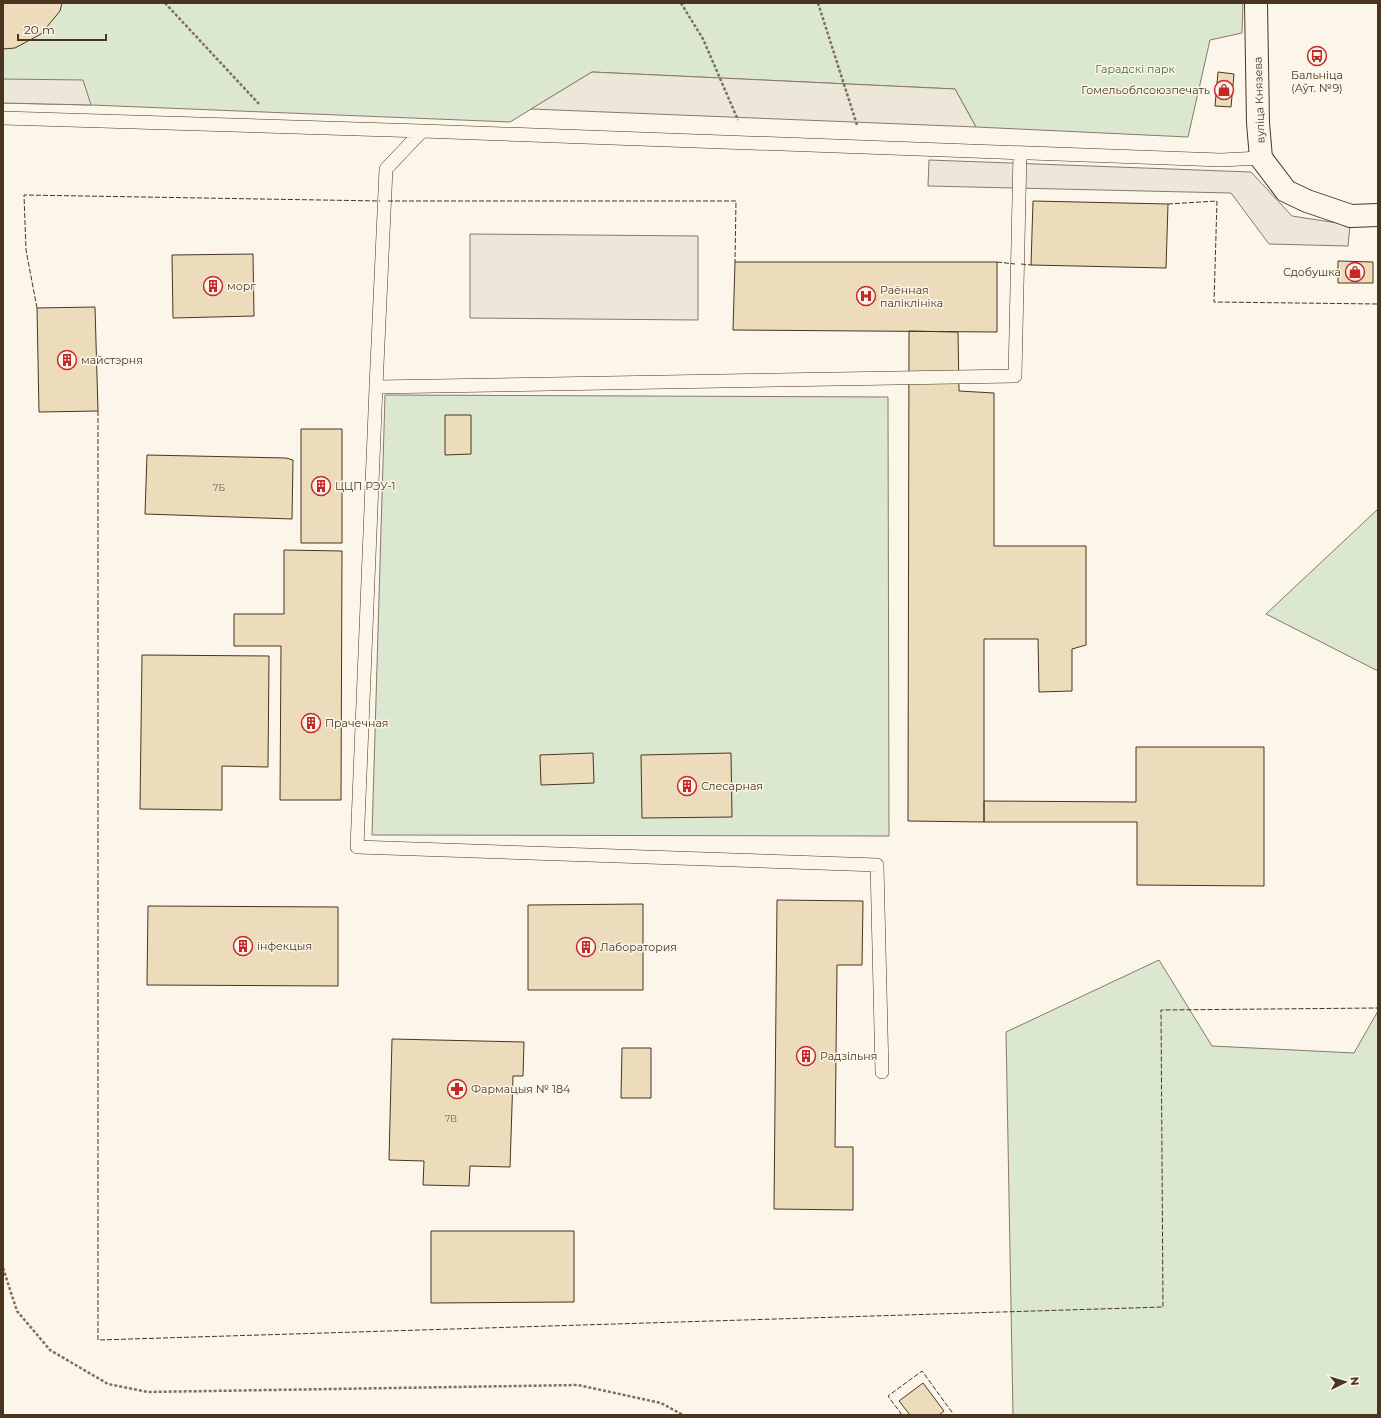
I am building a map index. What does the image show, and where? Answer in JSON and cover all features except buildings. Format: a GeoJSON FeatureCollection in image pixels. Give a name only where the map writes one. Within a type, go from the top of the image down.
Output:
{"type":"FeatureCollection","features":[{"type":"Feature","properties":{"kind":"street","name":"вуліца Князева"},"geometry":{"type":"LineString","coordinates":[[1256,3],[1258,123],[1262,158],[1286,191],[1307,201],[1352,216],[1378,216]]}},
{"type":"Feature","properties":{"kind":"lane"},"geometry":{"type":"LineString","coordinates":[[3,118],[747,142],[1221,160],[1262,158]]}},
{"type":"Feature","properties":{"kind":"lane"},"geometry":{"type":"LineString","coordinates":[[422,131],[386,169],[357,847],[877,865],[882,1072]]}},
{"type":"Feature","properties":{"kind":"lane"},"geometry":{"type":"LineString","coordinates":[[376,386],[1015,376],[1020,153]]}},
{"type":"Feature","properties":{"kind":"path"},"geometry":{"type":"LineString","coordinates":[[165,3],[280,127]]}},
{"type":"Feature","properties":{"kind":"path"},"geometry":{"type":"LineString","coordinates":[[681,3],[703,39],[747,142]]}},
{"type":"Feature","properties":{"kind":"path"},"geometry":{"type":"LineString","coordinates":[[818,3],[864,147]]}},
{"type":"Feature","properties":{"kind":"path"},"geometry":{"type":"LineString","coordinates":[[3,1268],[17,1311],[50,1350],[108,1384],[148,1392],[578,1385],[661,1403],[683,1415]]}},
{"type":"Feature","properties":{"kind":"green space","name":"Гарадскі парк"},"geometry":{"type":"Polygon","coordinates":[[[3,3],[1243,3],[1242,33],[1210,40],[1188,137],[976,127],[955,89],[592,72],[510,122],[91,105],[3,103],[3,3]]]}},
{"type":"Feature","properties":{"kind":"green space"},"geometry":{"type":"Polygon","coordinates":[[[385,395],[888,397],[889,836],[372,835],[385,395]]]}},
{"type":"Feature","properties":{"kind":"green space"},"geometry":{"type":"Polygon","coordinates":[[[1378,509],[1378,671],[1266,614],[1378,509]]]}},
{"type":"Feature","properties":{"kind":"green space"},"geometry":{"type":"Polygon","coordinates":[[[1159,960],[1212,1046],[1354,1053],[1378,1011],[1378,1415],[1013,1415],[1006,1032],[1159,960]]]}},
{"type":"Feature","properties":{"kind":"shaded area"},"geometry":{"type":"Polygon","coordinates":[[[592,72],[955,89],[976,127],[531,109],[592,72]]]}},
{"type":"Feature","properties":{"kind":"shaded area"},"geometry":{"type":"Polygon","coordinates":[[[3,79],[83,80],[91,105],[3,103],[3,79]]]}},
{"type":"Feature","properties":{"kind":"shaded area"},"geometry":{"type":"Polygon","coordinates":[[[929,160],[1251,172],[1292,216],[1350,225],[1348,246],[1269,244],[1231,193],[928,186],[929,160]]]}},
{"type":"Feature","properties":{"kind":"shaded area"},"geometry":{"type":"Polygon","coordinates":[[[470,234],[698,236],[698,320],[470,318],[470,234]]]}},
{"type":"Feature","properties":{"kind":"fence"},"geometry":{"type":"LineString","coordinates":[[37,308],[26,250],[24,195],[380,201]]}},
{"type":"Feature","properties":{"kind":"fence"},"geometry":{"type":"LineString","coordinates":[[388,201],[736,201],[735,262]]}},
{"type":"Feature","properties":{"kind":"fence"},"geometry":{"type":"LineString","coordinates":[[1168,204],[1217,201],[1214,302],[1378,304]]}},
{"type":"Feature","properties":{"kind":"fence"},"geometry":{"type":"LineString","coordinates":[[997,262],[1015,264]]}},
{"type":"Feature","properties":{"kind":"fence"},"geometry":{"type":"LineString","coordinates":[[1021,264],[1031,265]]}},
{"type":"Feature","properties":{"kind":"fence"},"geometry":{"type":"LineString","coordinates":[[98,411],[98,1340],[1163,1307],[1161,1010],[1378,1008]]}},
{"type":"Feature","properties":{"kind":"fence"},"geometry":{"type":"LineString","coordinates":[[902,1415],[888,1396],[922,1371],[954,1415]]}},
{"type":"Feature","properties":{"kind":"place","name":"Бальніца (Аўт. №9)"},"geometry":{"type":"Point","coordinates":[1317,56]}},
{"type":"Feature","properties":{"kind":"place","name":"Гомельоблсоюзпечать"},"geometry":{"type":"Point","coordinates":[1224,90]}},
{"type":"Feature","properties":{"kind":"place","name":"Сдобушка"},"geometry":{"type":"Point","coordinates":[1355,272]}},
{"type":"Feature","properties":{"kind":"place","name":"морг"},"geometry":{"type":"Point","coordinates":[213,286]}},
{"type":"Feature","properties":{"kind":"place","name":"Раённая паліклініка"},"geometry":{"type":"Point","coordinates":[866,296]}},
{"type":"Feature","properties":{"kind":"place","name":"майстэрня"},"geometry":{"type":"Point","coordinates":[67,360]}},
{"type":"Feature","properties":{"kind":"place","name":"ЦЦП РЭУ-1"},"geometry":{"type":"Point","coordinates":[321,486]}},
{"type":"Feature","properties":{"kind":"place","name":"Прачечная"},"geometry":{"type":"Point","coordinates":[311,723]}},
{"type":"Feature","properties":{"kind":"place","name":"Слесарная"},"geometry":{"type":"Point","coordinates":[687,786]}},
{"type":"Feature","properties":{"kind":"place","name":"інфекцыя"},"geometry":{"type":"Point","coordinates":[243,946]}},
{"type":"Feature","properties":{"kind":"place","name":"Лаборатория"},"geometry":{"type":"Point","coordinates":[586,947]}},
{"type":"Feature","properties":{"kind":"place","name":"Радзільня"},"geometry":{"type":"Point","coordinates":[806,1056]}},
{"type":"Feature","properties":{"kind":"place","name":"Фармацыя № 184"},"geometry":{"type":"Point","coordinates":[457,1089]}}]}
